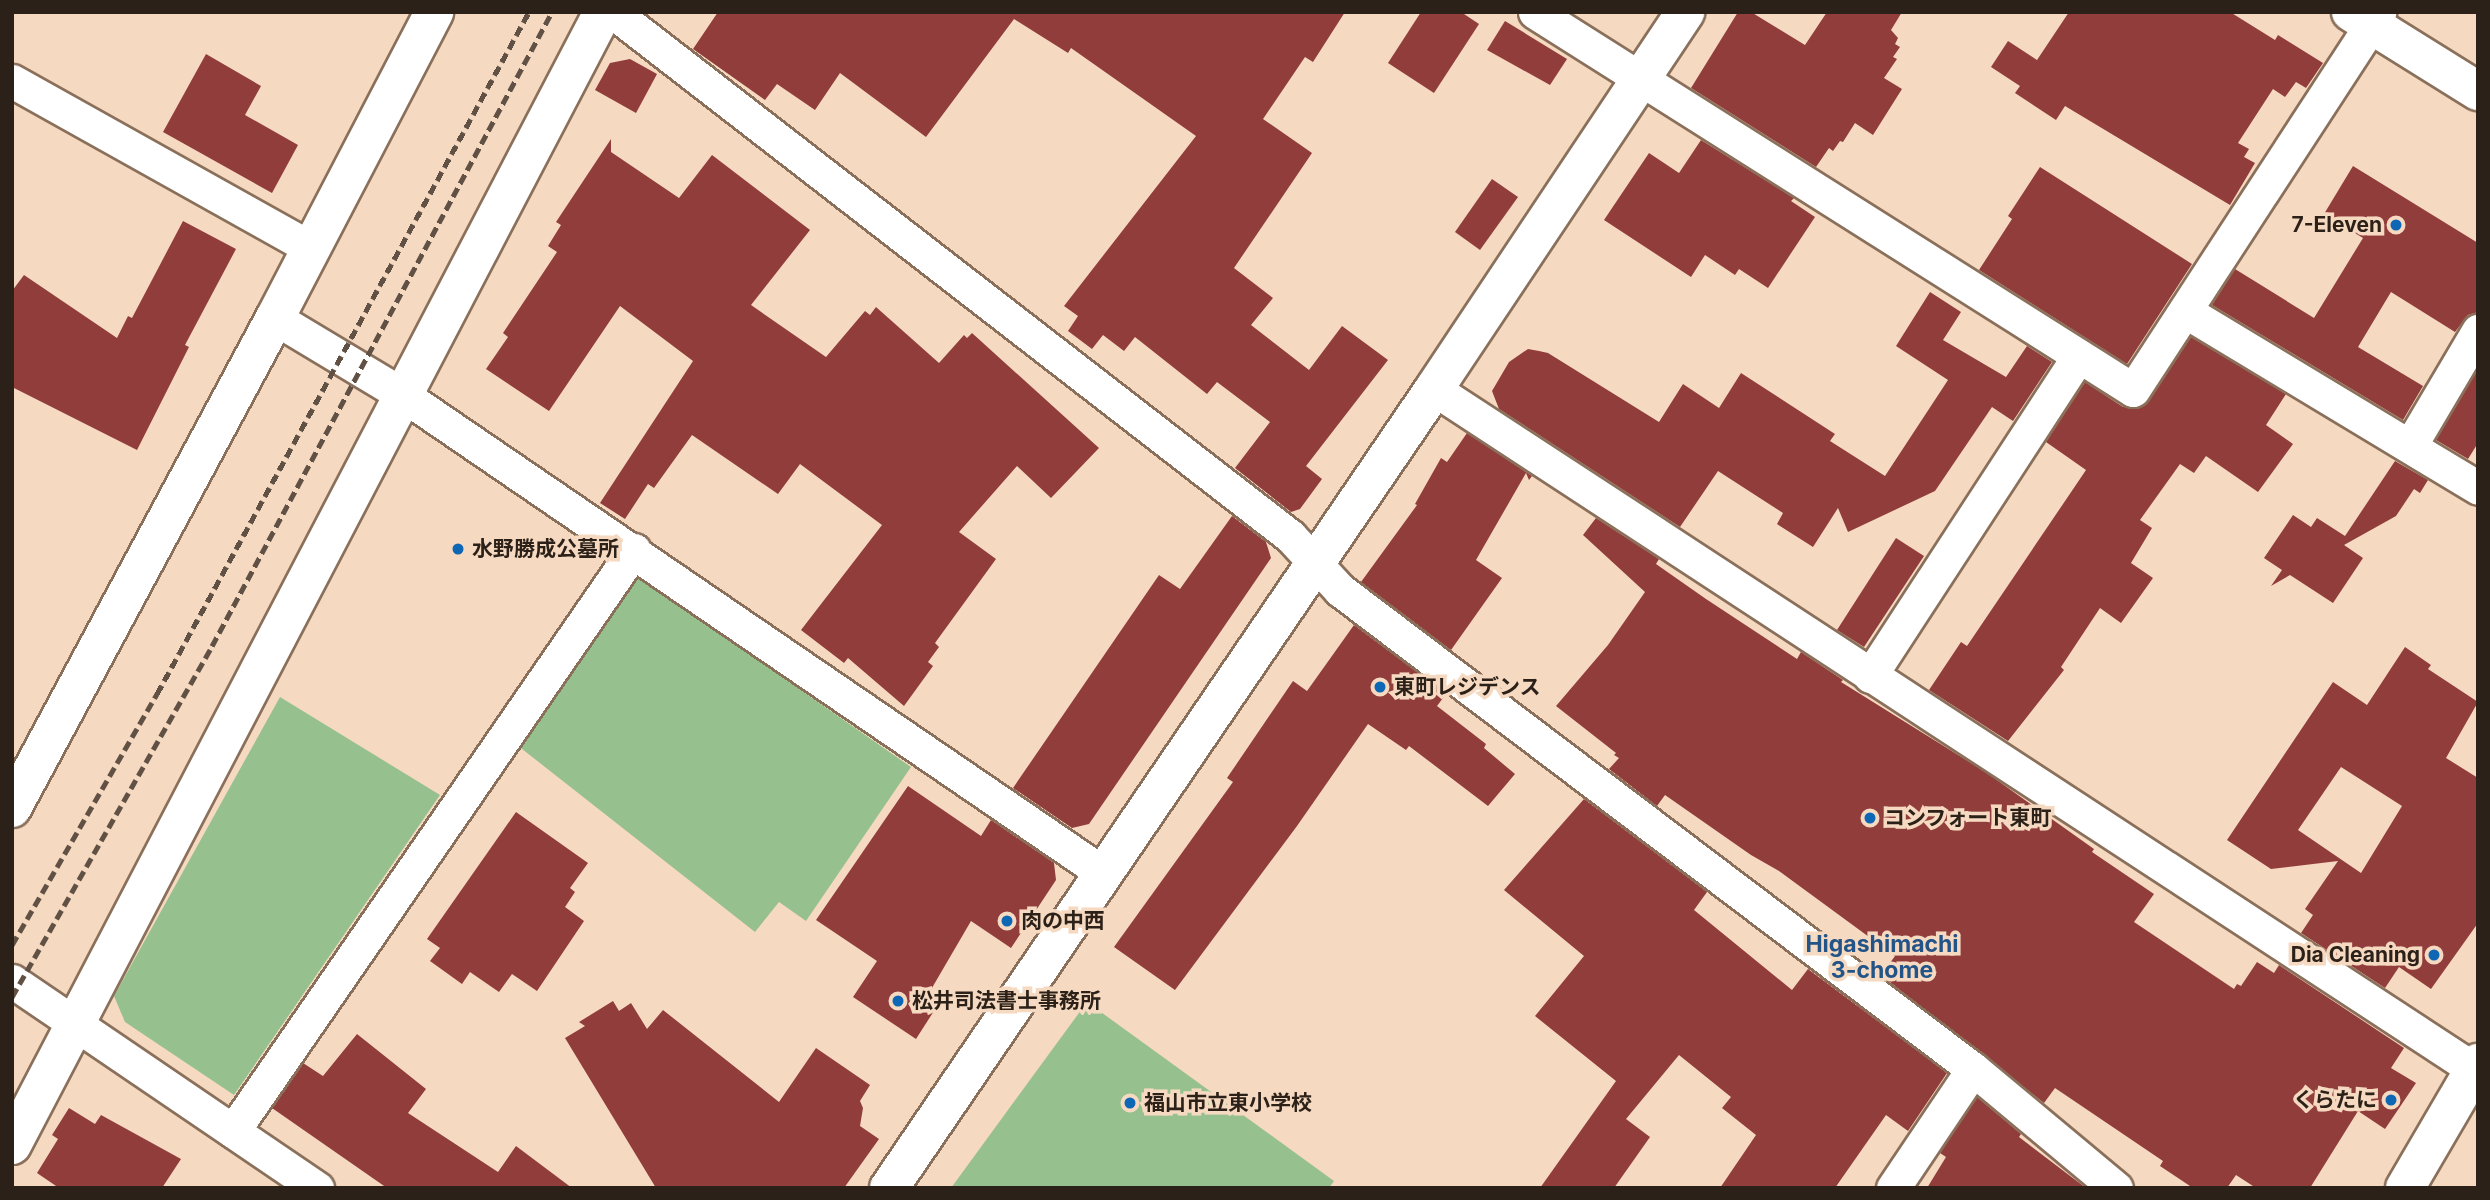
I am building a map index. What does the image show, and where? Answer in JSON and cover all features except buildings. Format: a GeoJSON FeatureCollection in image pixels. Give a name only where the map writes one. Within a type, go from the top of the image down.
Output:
{"type":"FeatureCollection","features":[{"type":"Feature","properties":{"kind":"street"},"geometry":{"type":"LineString","coordinates":[[12,808],[275,318],[435,12]]}},
{"type":"Feature","properties":{"kind":"street"},"geometry":{"type":"LineString","coordinates":[[12,1145],[77,1025],[603,12]]}},
{"type":"Feature","properties":{"kind":"street"},"geometry":{"type":"LineString","coordinates":[[613,12],[1290,536],[1340,590],[1973,1069],[2116,1188]]}},
{"type":"Feature","properties":{"kind":"street"},"geometry":{"type":"LineString","coordinates":[[1535,12],[2133,390],[2367,17],[2478,91]]}},
{"type":"Feature","properties":{"kind":"street"},"geometry":{"type":"LineString","coordinates":[[888,1188],[1434,389],[1685,12]]}},
{"type":"Feature","properties":{"kind":"street"},"geometry":{"type":"LineString","coordinates":[[12,81],[312,248]]}},
{"type":"Feature","properties":{"kind":"street"},"geometry":{"type":"LineString","coordinates":[[2185,311],[2478,488]]}},
{"type":"Feature","properties":{"kind":"street"},"geometry":{"type":"LineString","coordinates":[[275,318],[403,395],[634,550],[1103,873]]}},
{"type":"Feature","properties":{"kind":"street"},"geometry":{"type":"LineString","coordinates":[[2410,446],[2478,331]]}},
{"type":"Feature","properties":{"kind":"street"},"geometry":{"type":"LineString","coordinates":[[1870,676],[2079,356]]}},
{"type":"Feature","properties":{"kind":"street"},"geometry":{"type":"LineString","coordinates":[[1434,389],[1870,676],[2477,1068],[2406,1188]]}},
{"type":"Feature","properties":{"kind":"street"},"geometry":{"type":"LineString","coordinates":[[233,1131],[634,550]]}},
{"type":"Feature","properties":{"kind":"street"},"geometry":{"type":"LineString","coordinates":[[12,981],[317,1188]]}},
{"type":"Feature","properties":{"kind":"street"},"geometry":{"type":"LineString","coordinates":[[1893,1188],[1973,1069]]}},
{"type":"Feature","properties":{"kind":"green space"},"geometry":{"type":"Polygon","coordinates":[[[640,578],[911,767],[806,921],[779,902],[755,932],[517,745],[629,579],[640,578]]]}},
{"type":"Feature","properties":{"kind":"green space"},"geometry":{"type":"Polygon","coordinates":[[[280,697],[440,795],[234,1095],[125,1022],[114,996],[280,697]]]}},
{"type":"Feature","properties":{"kind":"green space","name":"福山市立東小学校"},"geometry":{"type":"Polygon","coordinates":[[[1087,1002],[1334,1181],[1329,1188],[951,1188],[1087,1002]]]}},
{"type":"Feature","properties":{"kind":"railway"},"geometry":{"type":"LineString","coordinates":[[12,945],[157,694],[529,12]]}},
{"type":"Feature","properties":{"kind":"railway"},"geometry":{"type":"LineString","coordinates":[[12,997],[212,646],[552,12]]}},
{"type":"Feature","properties":{"kind":"place","name":"7-Eleven"},"geometry":{"type":"Point","coordinates":[2396,225]}},
{"type":"Feature","properties":{"kind":"place","name":"水野勝成公墓所"},"geometry":{"type":"Point","coordinates":[458,549]}},
{"type":"Feature","properties":{"kind":"place","name":"東町レジデンス"},"geometry":{"type":"Point","coordinates":[1380,687]}},
{"type":"Feature","properties":{"kind":"place","name":"コンフォート東町"},"geometry":{"type":"Point","coordinates":[1870,818]}},
{"type":"Feature","properties":{"kind":"place","name":"肉の中西"},"geometry":{"type":"Point","coordinates":[1007,921]}},
{"type":"Feature","properties":{"kind":"place","name":"Dia Cleaning"},"geometry":{"type":"Point","coordinates":[2434,955]}},
{"type":"Feature","properties":{"kind":"place","name":"松井司法書士事務所"},"geometry":{"type":"Point","coordinates":[898,1001]}},
{"type":"Feature","properties":{"kind":"place","name":"くらたに"},"geometry":{"type":"Point","coordinates":[2391,1100]}},
{"type":"Feature","properties":{"kind":"place","name":"福山市立東小学校"},"geometry":{"type":"Point","coordinates":[1130,1103]}},
{"type":"Feature","properties":{"kind":"district","name":"Higashimachi 3-chome"},"geometry":{"type":"Point","coordinates":[1882,957]}}]}
